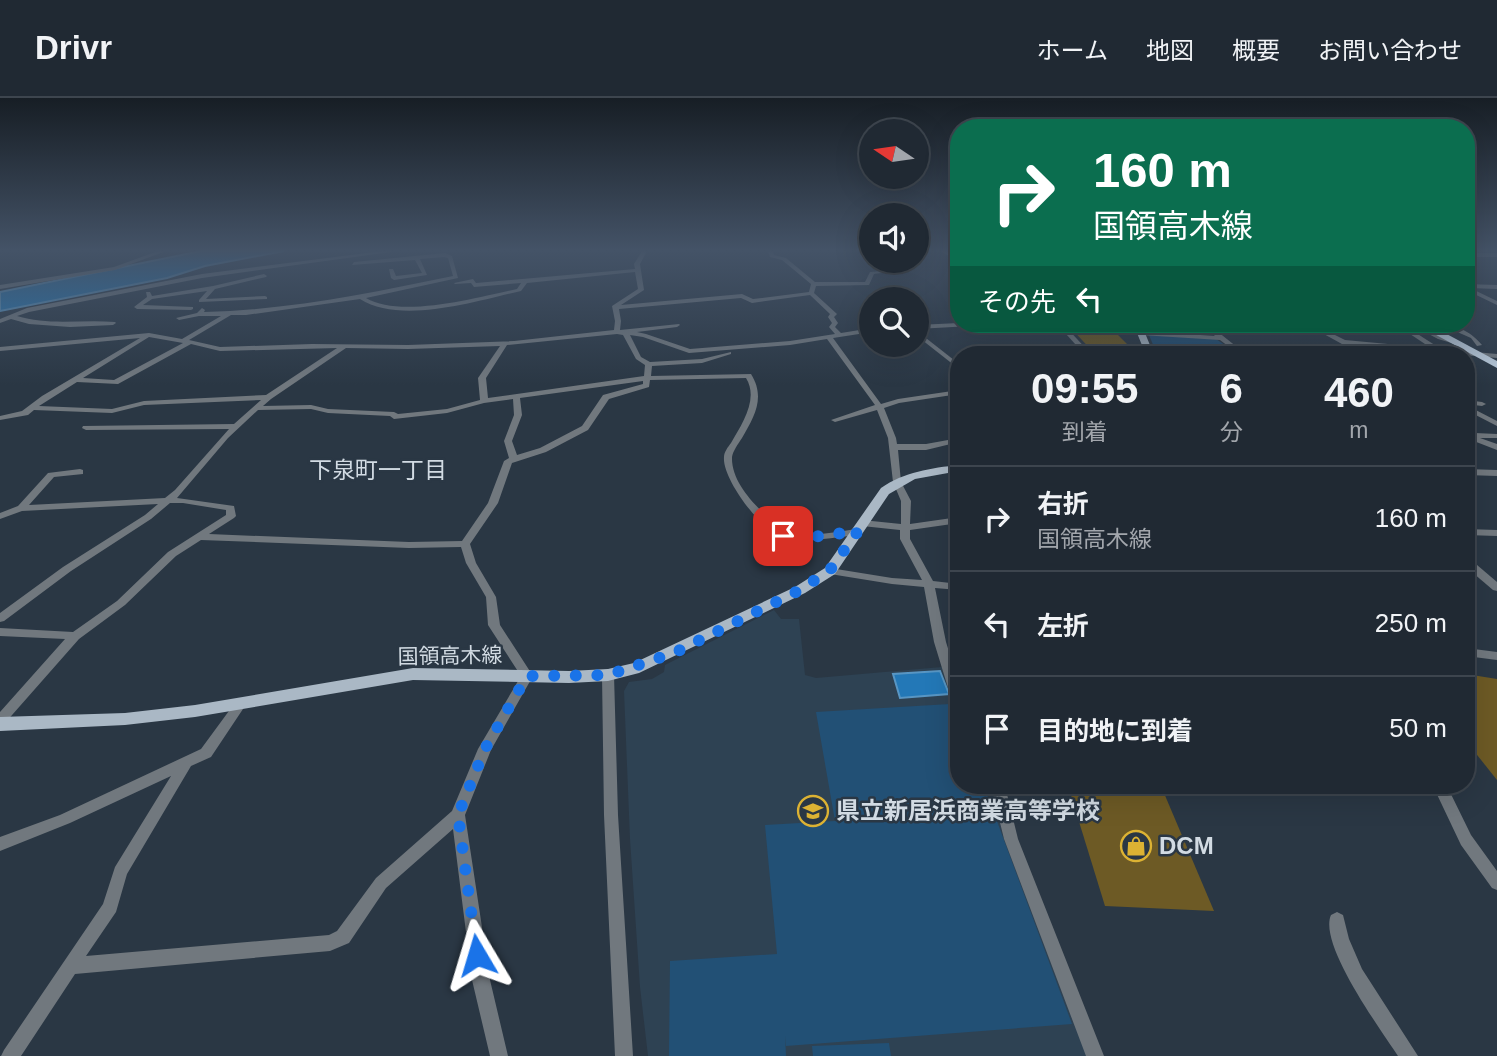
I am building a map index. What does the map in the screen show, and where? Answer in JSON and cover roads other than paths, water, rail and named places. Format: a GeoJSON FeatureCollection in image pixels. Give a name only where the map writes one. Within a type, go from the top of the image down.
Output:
{"type":"FeatureCollection","features":[{"type":"Feature","properties":{"kind":"highway"},"geometry":{"type":"LineString","coordinates":[[1438,333],[1468,346]]}},
{"type":"Feature","properties":{"kind":"highway"},"geometry":{"type":"LineString","coordinates":[[1449,333],[1472,346]]}},
{"type":"Feature","properties":{"kind":"highway"},"geometry":{"type":"LineString","coordinates":[[1477,349],[1497,355]]}},
{"type":"Feature","properties":{"kind":"highway"},"geometry":{"type":"LineString","coordinates":[[1477,349],[1497,366]]}},
{"type":"Feature","properties":{"kind":"main road","name":"国領高木線"},"geometry":{"type":"LineString","coordinates":[[0,722],[125,719],[242,703],[413,674],[608,675],[674,653],[800,590],[830,570],[885,491],[897,482],[929,471],[950,469]]}},
{"type":"Feature","properties":{"kind":"street"},"geometry":{"type":"LineString","coordinates":[[0,321],[27,310],[101,296]]}},
{"type":"Feature","properties":{"kind":"street"},"geometry":{"type":"LineString","coordinates":[[164,296],[150,298],[137,307],[191,308]]}},
{"type":"Feature","properties":{"kind":"street"},"geometry":{"type":"LineString","coordinates":[[206,296],[201,301],[265,298]]}},
{"type":"Feature","properties":{"kind":"street"},"geometry":{"type":"LineString","coordinates":[[179,318],[208,310],[246,313],[367,296]]}},
{"type":"Feature","properties":{"kind":"street"},"geometry":{"type":"LineString","coordinates":[[361,297],[378,306],[428,307],[488,296]]}},
{"type":"Feature","properties":{"kind":"street"},"geometry":{"type":"LineString","coordinates":[[615,307],[632,296]]}},
{"type":"Feature","properties":{"kind":"street"},"geometry":{"type":"LineString","coordinates":[[615,307],[742,296],[752,301],[791,296]]}},
{"type":"Feature","properties":{"kind":"street"},"geometry":{"type":"LineString","coordinates":[[814,296],[834,314],[832,327],[838,334]]}},
{"type":"Feature","properties":{"kind":"street"},"geometry":{"type":"LineString","coordinates":[[1481,296],[1487,299]]}},
{"type":"Feature","properties":{"kind":"street"},"geometry":{"type":"LineString","coordinates":[[1475,298],[1497,301]]}},
{"type":"Feature","properties":{"kind":"street"},"geometry":{"type":"LineString","coordinates":[[615,307],[621,332],[638,358],[649,364],[702,361],[736,348]]}},
{"type":"Feature","properties":{"kind":"street"},"geometry":{"type":"LineString","coordinates":[[77,380],[115,382],[228,315],[208,310]]}},
{"type":"Feature","properties":{"kind":"street"},"geometry":{"type":"LineString","coordinates":[[12,317],[29,322],[70,325],[113,323]]}},
{"type":"Feature","properties":{"kind":"street"},"geometry":{"type":"LineString","coordinates":[[0,349],[149,335],[220,349],[408,347],[505,343],[677,325]]}},
{"type":"Feature","properties":{"kind":"street"},"geometry":{"type":"LineString","coordinates":[[929,326],[950,325]]}},
{"type":"Feature","properties":{"kind":"street"},"geometry":{"type":"LineString","coordinates":[[621,332],[644,335],[682,351],[829,338],[859,332]]}},
{"type":"Feature","properties":{"kind":"street"},"geometry":{"type":"LineString","coordinates":[[1068,333],[1080,346]]}},
{"type":"Feature","properties":{"kind":"street"},"geometry":{"type":"LineString","coordinates":[[1184,333],[1219,338]]}},
{"type":"Feature","properties":{"kind":"street"},"geometry":{"type":"LineString","coordinates":[[1214,333],[1231,346]]}},
{"type":"Feature","properties":{"kind":"street"},"geometry":{"type":"LineString","coordinates":[[1327,333],[1350,346]]}},
{"type":"Feature","properties":{"kind":"street"},"geometry":{"type":"LineString","coordinates":[[1412,333],[1433,346]]}},
{"type":"Feature","properties":{"kind":"street"},"geometry":{"type":"LineString","coordinates":[[1430,333],[1455,342]]}},
{"type":"Feature","properties":{"kind":"street"},"geometry":{"type":"LineString","coordinates":[[1464,333],[1473,337],[1477,349]]}},
{"type":"Feature","properties":{"kind":"street"},"geometry":{"type":"LineString","coordinates":[[35,408],[46,398],[149,335]]}},
{"type":"Feature","properties":{"kind":"street"},"geometry":{"type":"LineString","coordinates":[[829,338],[880,407],[895,447],[897,482],[906,501],[905,539],[929,584],[940,642],[950,675]]}},
{"type":"Feature","properties":{"kind":"street"},"geometry":{"type":"LineString","coordinates":[[929,342],[950,360]]}},
{"type":"Feature","properties":{"kind":"street"},"geometry":{"type":"LineString","coordinates":[[484,401],[482,378],[505,343]]}},
{"type":"Feature","properties":{"kind":"street"},"geometry":{"type":"LineString","coordinates":[[1345,343],[1381,346]]}},
{"type":"Feature","properties":{"kind":"street"},"geometry":{"type":"LineString","coordinates":[[0,618],[169,500],[255,408],[345,346]]}},
{"type":"Feature","properties":{"kind":"street"},"geometry":{"type":"LineString","coordinates":[[465,544],[493,503],[505,469],[513,457],[543,450],[565,439],[592,421],[606,397],[646,385],[649,364]]}},
{"type":"Feature","properties":{"kind":"street"},"geometry":{"type":"LineString","coordinates":[[255,408],[311,407],[328,411],[394,416],[447,411],[484,401],[648,378],[748,376],[752,380],[755,399],[728,456],[728,464],[741,493],[783,536],[805,538],[860,527],[906,528],[950,521]]}},
{"type":"Feature","properties":{"kind":"street"},"geometry":{"type":"LineString","coordinates":[[835,420],[880,407],[950,394]]}},
{"type":"Feature","properties":{"kind":"street"},"geometry":{"type":"LineString","coordinates":[[513,457],[508,441],[518,415],[516,396]]}},
{"type":"Feature","properties":{"kind":"street"},"geometry":{"type":"LineString","coordinates":[[0,418],[35,408],[112,411],[144,403],[268,397]]}},
{"type":"Feature","properties":{"kind":"street"},"geometry":{"type":"LineString","coordinates":[[1475,403],[1482,404]]}},
{"type":"Feature","properties":{"kind":"street"},"geometry":{"type":"LineString","coordinates":[[1475,412],[1497,424]]}},
{"type":"Feature","properties":{"kind":"street"},"geometry":{"type":"LineString","coordinates":[[86,428],[137,430],[236,426]]}},
{"type":"Feature","properties":{"kind":"street"},"geometry":{"type":"LineString","coordinates":[[1475,435],[1497,436]]}},
{"type":"Feature","properties":{"kind":"street"},"geometry":{"type":"LineString","coordinates":[[1475,438],[1497,447]]}},
{"type":"Feature","properties":{"kind":"street"},"geometry":{"type":"LineString","coordinates":[[895,447],[926,447],[950,442]]}},
{"type":"Feature","properties":{"kind":"street"},"geometry":{"type":"LineString","coordinates":[[21,508],[51,475],[80,472]]}},
{"type":"Feature","properties":{"kind":"street"},"geometry":{"type":"LineString","coordinates":[[1475,472],[1497,472]]}},
{"type":"Feature","properties":{"kind":"street"},"geometry":{"type":"LineString","coordinates":[[0,516],[21,508],[169,500],[195,500],[231,508],[231,516],[203,537],[172,554],[121,603],[75,636],[0,722]]}},
{"type":"Feature","properties":{"kind":"street"},"geometry":{"type":"LineString","coordinates":[[1475,532],[1497,533]]}},
{"type":"Feature","properties":{"kind":"street"},"geometry":{"type":"LineString","coordinates":[[203,537],[409,545],[465,544]]}},
{"type":"Feature","properties":{"kind":"street"},"geometry":{"type":"LineString","coordinates":[[73,966],[330,943],[343,937],[380,883],[458,815],[485,749],[527,676],[494,625],[491,597],[471,563],[465,544]]}},
{"type":"Feature","properties":{"kind":"street"},"geometry":{"type":"LineString","coordinates":[[1475,569],[1497,588]]}},
{"type":"Feature","properties":{"kind":"street"},"geometry":{"type":"LineString","coordinates":[[830,570],[950,586]]}},
{"type":"Feature","properties":{"kind":"street"},"geometry":{"type":"LineString","coordinates":[[0,632],[75,636]]}},
{"type":"Feature","properties":{"kind":"street"},"geometry":{"type":"LineString","coordinates":[[1475,653],[1497,656]]}},
{"type":"Feature","properties":{"kind":"street"},"geometry":{"type":"LineString","coordinates":[[608,675],[611,815],[624,1056]]}},
{"type":"Feature","properties":{"kind":"street"},"geometry":{"type":"LineString","coordinates":[[0,844],[65,819],[206,753],[242,703]]}},
{"type":"Feature","properties":{"kind":"street"},"geometry":{"type":"LineString","coordinates":[[10,1056],[73,966],[110,907],[120,872],[185,764]]}},
{"type":"Feature","properties":{"kind":"street"},"geometry":{"type":"LineString","coordinates":[[1000,794],[1011,839],[1095,1056]]}},
{"type":"Feature","properties":{"kind":"street"},"geometry":{"type":"LineString","coordinates":[[1444,794],[1466,841],[1497,883]]}},
{"type":"Feature","properties":{"kind":"street"},"geometry":{"type":"LineString","coordinates":[[458,815],[481,980],[499,1056]]}},
{"type":"Feature","properties":{"kind":"street"},"geometry":{"type":"LineString","coordinates":[[1338,920],[1340,942],[1350,966],[1409,1056]]}},
{"type":"Feature","properties":{"kind":"place","name":"県立新居浜商業高等学校"},"geometry":{"type":"Point","coordinates":[813,811]}},
{"type":"Feature","properties":{"kind":"place","name":"DCM"},"geometry":{"type":"Point","coordinates":[1136,846]}},
{"type":"Feature","properties":{"kind":"district","name":"下泉町一丁目"},"geometry":{"type":"Point","coordinates":[378,470]}}]}
